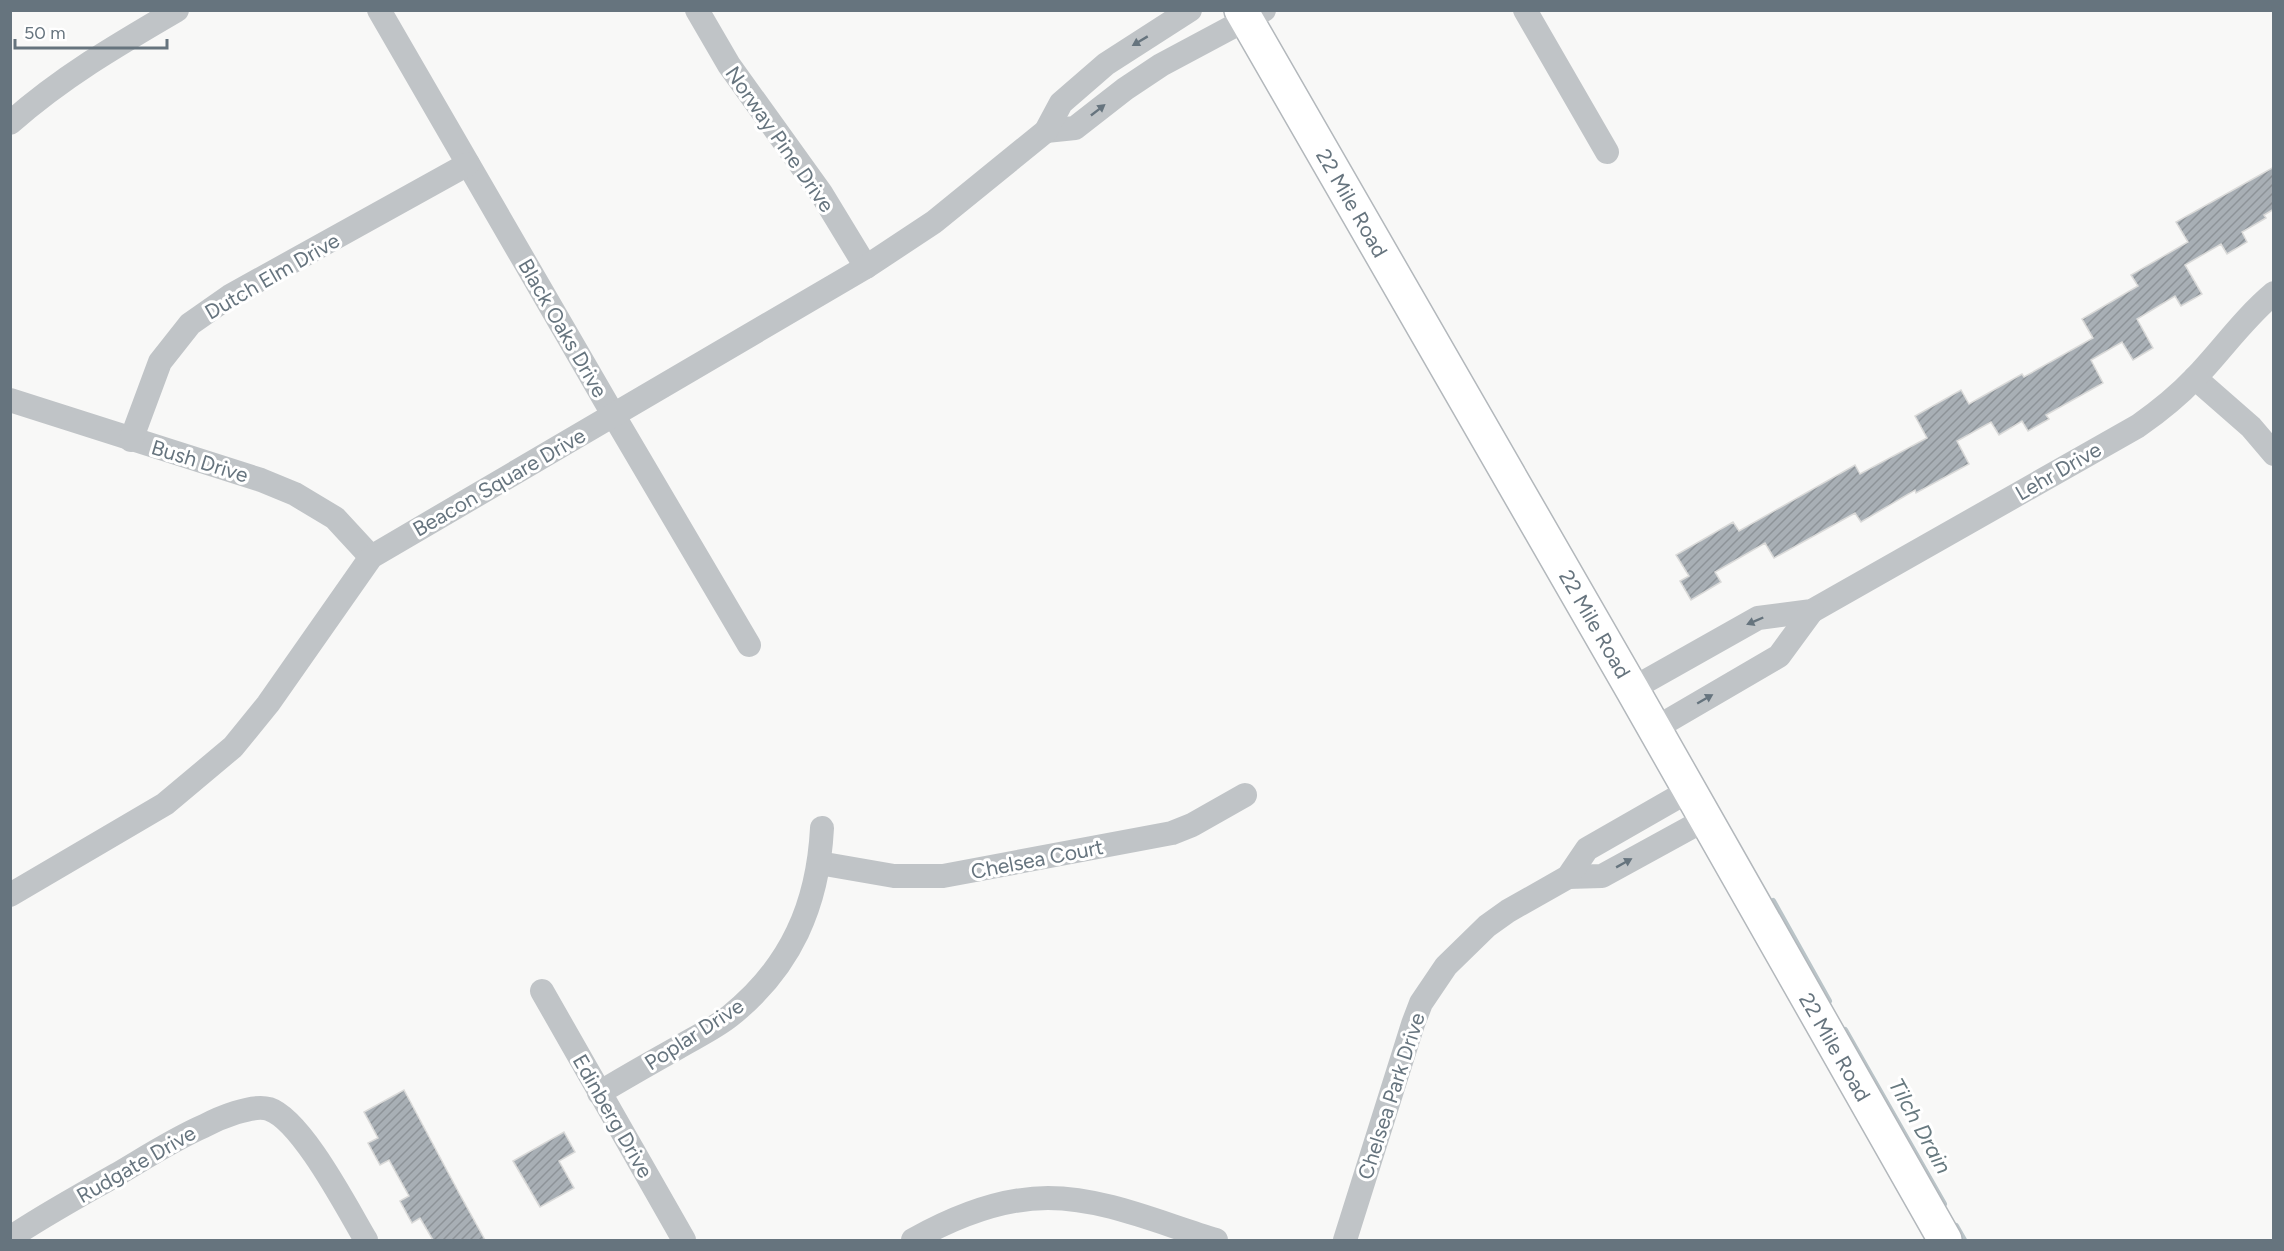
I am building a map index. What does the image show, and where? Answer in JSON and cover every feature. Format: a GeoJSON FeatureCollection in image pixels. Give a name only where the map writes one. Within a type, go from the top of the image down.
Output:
{"type":"FeatureCollection","features":[{"type":"Feature","properties":{"kind":"street"},"geometry":{"type":"LineString","coordinates":[[10,123],[40,97],[98,56],[177,10]]}},
{"type":"Feature","properties":{"kind":"street","name":"Black Oaks Drive"},"geometry":{"type":"LineString","coordinates":[[379,10],[749,645]]}},
{"type":"Feature","properties":{"kind":"street","name":"Norway Pine Drive"},"geometry":{"type":"LineString","coordinates":[[697,10],[729,65],[821,193],[866,267]]}},
{"type":"Feature","properties":{"kind":"street","name":"Beacon Square Drive"},"geometry":{"type":"LineString","coordinates":[[10,895],[165,804],[233,747],[268,704],[371,557],[866,267],[934,222],[1046,131],[1061,103],[1106,64],[1190,10]]}},
{"type":"Feature","properties":{"kind":"street"},"geometry":{"type":"LineString","coordinates":[[1525,10],[1607,152]]}},
{"type":"Feature","properties":{"kind":"street"},"geometry":{"type":"LineString","coordinates":[[1046,131],[1075,128],[1125,89],[1161,65],[1250,14]]}},
{"type":"Feature","properties":{"kind":"street","name":"22 Mile Road"},"geometry":{"type":"LineString","coordinates":[[1250,14],[1945,1240]]}},
{"type":"Feature","properties":{"kind":"street","name":"Dutch Elm Drive"},"geometry":{"type":"LineString","coordinates":[[131,440],[160,362],[190,324],[230,296],[468,164]]}},
{"type":"Feature","properties":{"kind":"street","name":"Lehr Drive"},"geometry":{"type":"LineString","coordinates":[[1632,689],[1758,618],[1812,611],[2138,426],[2195,378],[2237,328],[2274,293]]}},
{"type":"Feature","properties":{"kind":"street"},"geometry":{"type":"LineString","coordinates":[[2195,378],[2252,427],[2274,454]]}},
{"type":"Feature","properties":{"kind":"street","name":"Bush Drive"},"geometry":{"type":"LineString","coordinates":[[10,400],[261,480],[295,494],[335,518],[371,557]]}},
{"type":"Feature","properties":{"kind":"street","name":"Lehr Drive"},"geometry":{"type":"LineString","coordinates":[[1654,729],[1779,656],[1812,611]]}},
{"type":"Feature","properties":{"kind":"street","name":"Chelsea Park Drive"},"geometry":{"type":"LineString","coordinates":[[1345,1240],[1413,1024],[1432,985],[1446,966],[1486,926],[1508,910],[1568,877],[1587,849],[1689,790]]}},
{"type":"Feature","properties":{"kind":"street","name":"Chelsea Court"},"geometry":{"type":"LineString","coordinates":[[819,863],[894,876],[917,877],[974,872],[1172,833],[1192,825],[1245,795]]}},
{"type":"Feature","properties":{"kind":"street","name":"Chelsea Park Drive"},"geometry":{"type":"LineString","coordinates":[[1568,877],[1602,876],[1706,819]]}},
{"type":"Feature","properties":{"kind":"street","name":"Poplar Drive"},"geometry":{"type":"LineString","coordinates":[[599,1093],[729,1017],[757,991],[784,958],[797,936],[806,913],[819,863],[822,828]]}},
{"type":"Feature","properties":{"kind":"street","name":"Edinberg Drive"},"geometry":{"type":"LineString","coordinates":[[542,991],[684,1240]]}},
{"type":"Feature","properties":{"kind":"street","name":"Rudgate Drive"},"geometry":{"type":"LineString","coordinates":[[10,1238],[204,1125],[255,1108],[269,1109],[283,1119],[315,1155],[366,1240]]}},
{"type":"Feature","properties":{"kind":"street"},"geometry":{"type":"LineString","coordinates":[[914,1240],[972,1212],[1021,1199],[1048,1198],[1102,1205],[1216,1240]]}},
{"type":"Feature","properties":{"kind":"building"},"geometry":{"type":"Polygon","coordinates":[[[2274,167],[2274,209],[2264,215],[2266,218],[2242,232],[2247,242],[2227,254],[2221,244],[2185,265],[2202,294],[2181,306],[2175,296],[2137,319],[2153,348],[2133,360],[2122,342],[2091,360],[2103,383],[2046,415],[2049,419],[2028,431],[2022,421],[1999,435],[1991,422],[1957,441],[1969,464],[1916,493],[1915,490],[1861,522],[1855,513],[1774,558],[1765,543],[1715,572],[1721,582],[1691,600],[1680,581],[1689,576],[1676,555],[1733,522],[1739,531],[1855,465],[1860,474],[1927,438],[1915,416],[1961,390],[1969,404],[2022,374],[2024,377],[2093,338],[2082,319],[2138,286],[2131,275],[2188,242],[2176,222],[2274,167]]]}},
{"type":"Feature","properties":{"kind":"building"},"geometry":{"type":"Polygon","coordinates":[[[404,1090],[485,1240],[433,1240],[420,1218],[412,1223],[400,1201],[409,1196],[389,1160],[380,1165],[368,1143],[378,1138],[364,1112],[404,1090]]]}},
{"type":"Feature","properties":{"kind":"building"},"geometry":{"type":"Polygon","coordinates":[[[564,1132],[575,1152],[559,1161],[574,1188],[540,1207],[513,1161],[564,1132]]]}},
{"type":"Feature","properties":{"kind":"waterway","name":"Tilch Drain"},"geometry":{"type":"LineString","coordinates":[[1773,901],[1829,1001]]}},
{"type":"Feature","properties":{"kind":"waterway","name":"Tilch Drain"},"geometry":{"type":"LineString","coordinates":[[1845,1030],[1944,1204]]}},
{"type":"Feature","properties":{"kind":"waterway","name":"Tilch Drain"},"geometry":{"type":"LineString","coordinates":[[1956,1226],[1964,1240]]}}]}
